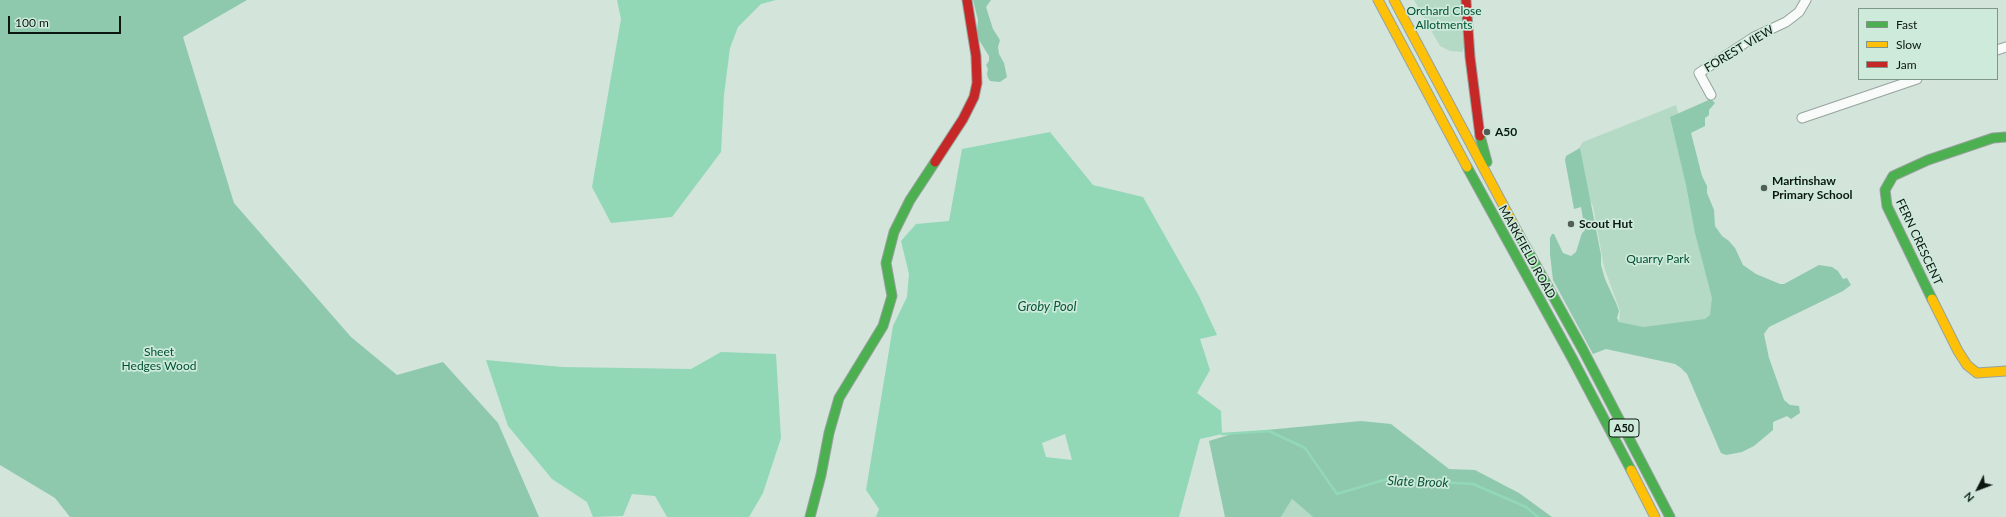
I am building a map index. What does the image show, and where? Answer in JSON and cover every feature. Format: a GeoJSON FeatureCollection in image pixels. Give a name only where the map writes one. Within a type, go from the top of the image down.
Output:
{"type":"FeatureCollection","features":[{"type":"Feature","properties":{"kind":"main road"},"geometry":{"type":"LineString","coordinates":[[810,517],[821,475],[829,433],[839,398],[868,353],[883,326],[892,296],[886,263],[894,232],[910,200],[963,119],[974,97],[978,83],[976,56],[967,0]]}},
{"type":"Feature","properties":{"kind":"main road","name":"MARKFIELD ROAD"},"geometry":{"type":"LineString","coordinates":[[1378,0],[1477,187],[1572,358],[1655,517]]}},
{"type":"Feature","properties":{"kind":"main road","name":"MARKFIELD ROAD"},"geometry":{"type":"LineString","coordinates":[[1394,0],[1505,209],[1583,350],[1670,517]]}},
{"type":"Feature","properties":{"kind":"main road"},"geometry":{"type":"LineString","coordinates":[[1466,0],[1471,70],[1480,136],[1491,172],[1505,209]]}},
{"type":"Feature","properties":{"kind":"main road","name":"FERN CRESCENT"},"geometry":{"type":"LineString","coordinates":[[2006,138],[1993,138],[1928,160],[1893,176],[1885,190],[1887,206],[1958,350],[1967,365],[1977,373],[2006,372]]}},
{"type":"Feature","properties":{"kind":"street","name":"FOREST VIEW"},"geometry":{"type":"LineString","coordinates":[[1711,95],[1699,73],[1746,42],[1786,22],[1799,12],[1806,0]]}},
{"type":"Feature","properties":{"kind":"street"},"geometry":{"type":"LineString","coordinates":[[1802,118],[1914,80]]}},
{"type":"Feature","properties":{"kind":"green space","name":"Sheet Hedges Wood"},"geometry":{"type":"Polygon","coordinates":[[[0,0],[247,0],[183,37],[234,203],[351,337],[397,375],[443,362],[498,423],[539,517],[70,517],[55,498],[0,465],[0,0]]]}},
{"type":"Feature","properties":{"kind":"green space"},"geometry":{"type":"Polygon","coordinates":[[[973,0],[991,0],[986,7],[993,29],[1000,40],[998,47],[999,54],[1004,63],[1007,77],[1000,82],[990,81],[988,78],[988,69],[986,65],[989,61],[989,56],[979,40],[977,32],[978,20],[973,0]]]}},
{"type":"Feature","properties":{"kind":"green space","name":"Orchard Close Allotments"},"geometry":{"type":"Polygon","coordinates":[[[1414,0],[1461,0],[1464,46],[1463,52],[1450,51],[1440,46],[1414,0]]]}},
{"type":"Feature","properties":{"kind":"green space"},"geometry":{"type":"Polygon","coordinates":[[[1711,99],[1715,103],[1709,110],[1709,115],[1705,118],[1705,126],[1691,133],[1702,176],[1707,186],[1707,193],[1714,210],[1715,226],[1722,236],[1735,248],[1743,265],[1756,274],[1780,284],[1784,284],[1819,265],[1832,267],[1838,271],[1843,279],[1847,278],[1851,285],[1843,291],[1769,327],[1764,334],[1769,358],[1784,400],[1790,405],[1799,406],[1800,413],[1791,419],[1787,416],[1773,422],[1773,430],[1754,446],[1742,452],[1726,455],[1721,453],[1687,374],[1681,368],[1675,364],[1606,349],[1593,354],[1553,280],[1550,254],[1550,238],[1552,234],[1554,234],[1563,253],[1571,256],[1576,252],[1582,233],[1585,230],[1581,207],[1574,209],[1565,160],[1566,156],[1580,148],[1601,255],[1601,265],[1605,279],[1619,311],[1617,318],[1619,322],[1643,327],[1705,319],[1710,315],[1712,298],[1695,233],[1686,185],[1670,117],[1711,99]]]}},
{"type":"Feature","properties":{"kind":"green space","name":"Quarry Park"},"geometry":{"type":"Polygon","coordinates":[[[1676,105],[1729,314],[1779,417],[1756,438],[1726,455],[1720,451],[1686,366],[1619,322],[1620,311],[1604,267],[1593,206],[1578,179],[1575,154],[1583,142],[1676,105]]]}},
{"type":"Feature","properties":{"kind":"green space"},"geometry":{"type":"Polygon","coordinates":[[[1361,421],[1391,424],[1449,469],[1475,470],[1519,493],[1552,517],[1313,517],[1292,499],[1281,517],[1225,517],[1209,441],[1235,433],[1361,421]]]}},
{"type":"Feature","properties":{"kind":"green space"},"geometry":{"type":"Polygon","coordinates":[[[1292,499],[1313,517],[1281,517],[1292,499]]]}},
{"type":"Feature","properties":{"kind":"water"},"geometry":{"type":"Polygon","coordinates":[[[617,0],[776,0],[761,4],[738,27],[730,48],[724,95],[721,152],[672,217],[611,223],[592,187],[621,19],[617,0]]]}},
{"type":"Feature","properties":{"kind":"water","name":"Groby Pool"},"geometry":{"type":"Polygon","coordinates":[[[1050,132],[1093,185],[1143,197],[1199,296],[1217,335],[1200,339],[1210,370],[1197,393],[1221,411],[1222,434],[1200,439],[1179,517],[876,517],[879,509],[866,490],[893,326],[907,297],[909,274],[901,241],[916,224],[949,221],[962,149],[1050,132]],[[1065,434],[1042,443],[1046,457],[1072,460],[1065,434]]]}},
{"type":"Feature","properties":{"kind":"water"},"geometry":{"type":"Polygon","coordinates":[[[721,352],[776,354],[781,438],[763,493],[749,517],[667,517],[655,496],[632,494],[623,516],[593,517],[587,502],[552,479],[508,426],[486,360],[562,367],[691,369],[721,352]]]}},
{"type":"Feature","properties":{"kind":"waterway","name":"Slate Brook"},"geometry":{"type":"LineString","coordinates":[[1222,434],[1269,431],[1305,448],[1337,494],[1387,479],[1473,484],[1526,507],[1538,517]]}},
{"type":"Feature","properties":{"kind":"traffic: fast"},"geometry":{"type":"LineString","coordinates":[[1480,136],[1487,162]]}},
{"type":"Feature","properties":{"kind":"traffic: fast"},"geometry":{"type":"LineString","coordinates":[[1932,299],[1887,206],[1885,190],[1893,176],[1928,160],[1993,138],[2006,137]]}},
{"type":"Feature","properties":{"kind":"traffic: fast"},"geometry":{"type":"LineString","coordinates":[[810,517],[821,475],[829,433],[839,398],[883,326],[892,296],[886,263],[894,232],[910,200],[935,162]]}},
{"type":"Feature","properties":{"kind":"traffic: fast"},"geometry":{"type":"LineString","coordinates":[[1467,167],[1572,358],[1631,470]]}},
{"type":"Feature","properties":{"kind":"traffic: fast"},"geometry":{"type":"LineString","coordinates":[[1517,231],[1583,350],[1670,517]]}},
{"type":"Feature","properties":{"kind":"traffic: slow"},"geometry":{"type":"LineString","coordinates":[[1378,0],[1467,167]]}},
{"type":"Feature","properties":{"kind":"traffic: slow"},"geometry":{"type":"LineString","coordinates":[[1394,0],[1517,231]]}},
{"type":"Feature","properties":{"kind":"traffic: slow"},"geometry":{"type":"LineString","coordinates":[[1932,299],[1958,351],[1967,365],[1977,373],[2006,371]]}},
{"type":"Feature","properties":{"kind":"traffic: slow"},"geometry":{"type":"LineString","coordinates":[[1631,470],[1655,517]]}},
{"type":"Feature","properties":{"kind":"traffic: jam"},"geometry":{"type":"LineString","coordinates":[[935,162],[963,119],[974,97],[977,83],[976,56],[967,0]]}},
{"type":"Feature","properties":{"kind":"traffic: jam"},"geometry":{"type":"LineString","coordinates":[[1466,0],[1470,57],[1480,136]]}},
{"type":"Feature","properties":{"kind":"place","name":"A50"},"geometry":{"type":"Point","coordinates":[1487,132]}},
{"type":"Feature","properties":{"kind":"place","name":"Martinshaw Primary School"},"geometry":{"type":"Point","coordinates":[1764,188]}},
{"type":"Feature","properties":{"kind":"place","name":"Scout Hut"},"geometry":{"type":"Point","coordinates":[1571,224]}}]}
